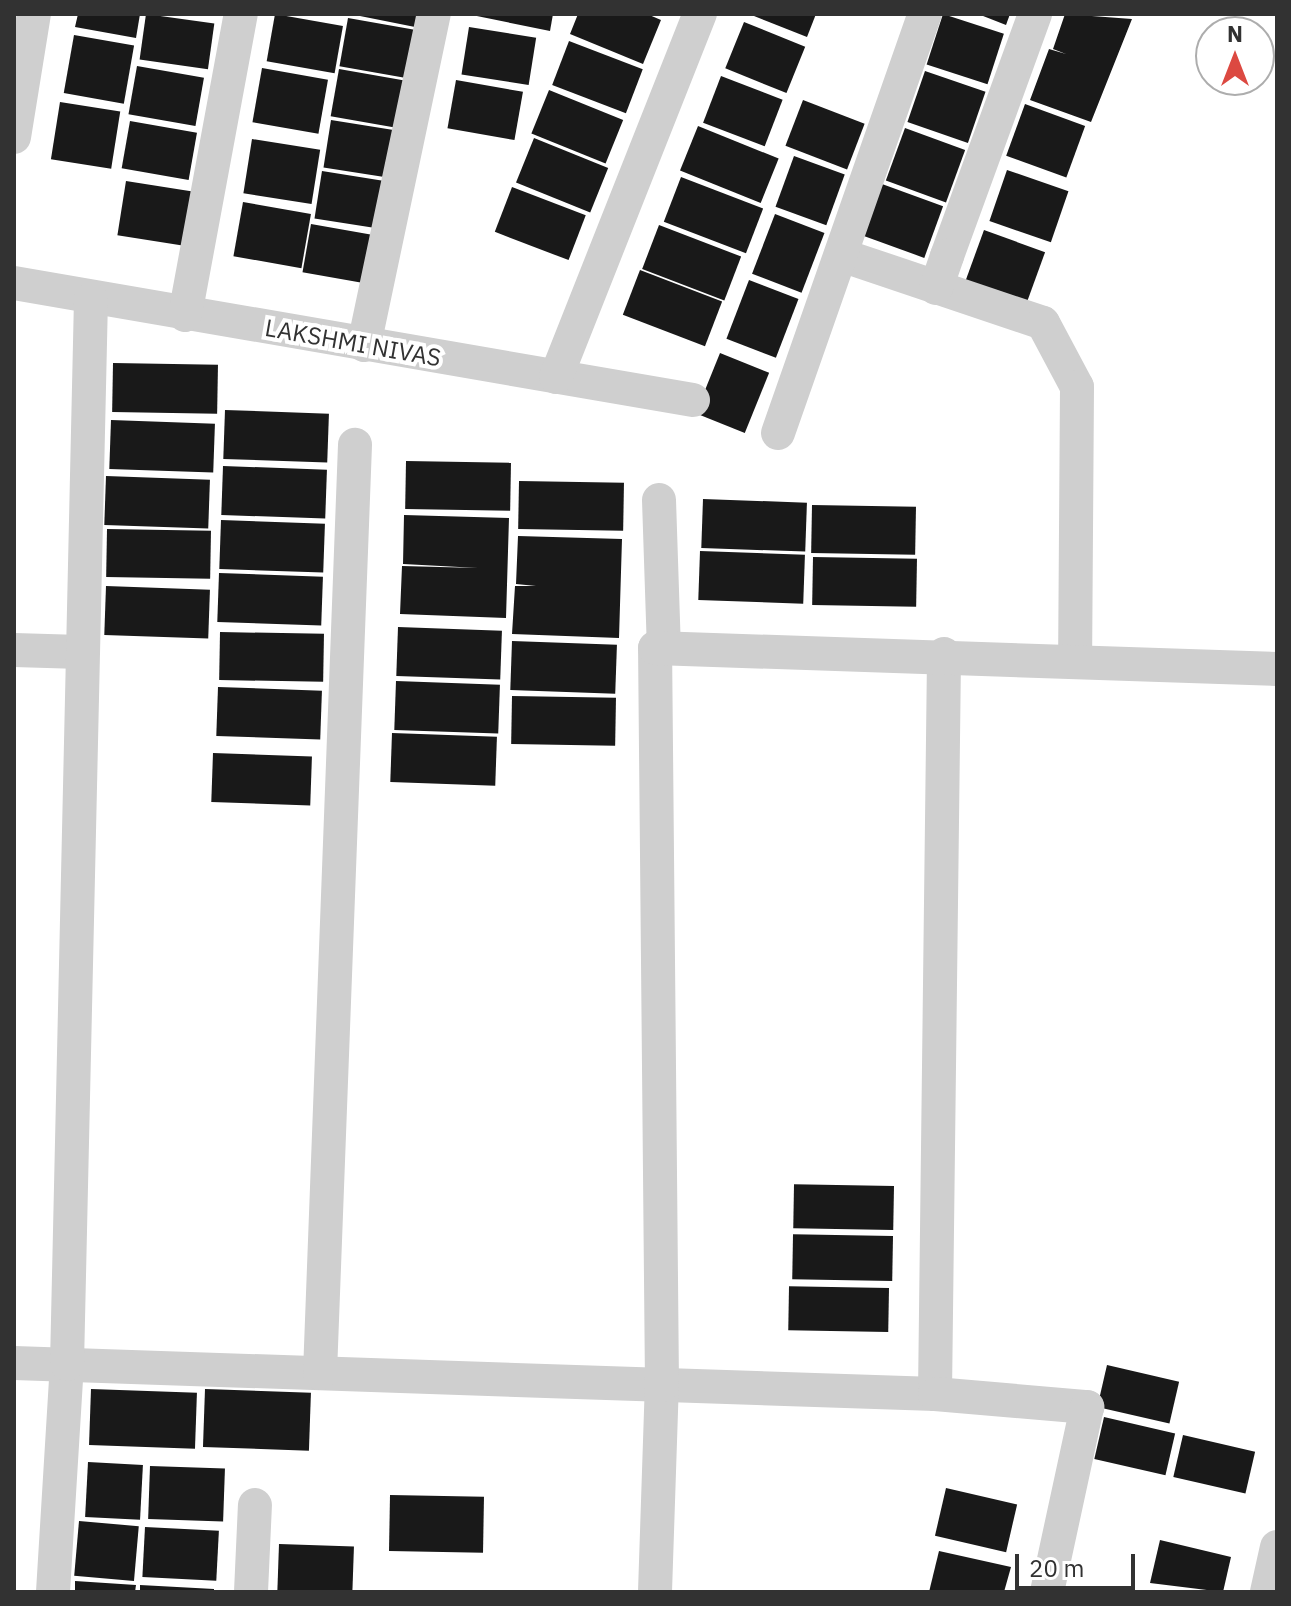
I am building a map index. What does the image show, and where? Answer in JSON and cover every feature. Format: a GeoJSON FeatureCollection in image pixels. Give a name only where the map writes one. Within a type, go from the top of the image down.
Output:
{"type":"FeatureCollection","features":[{"type":"Feature","properties":{"kind":"street"},"geometry":{"type":"LineString","coordinates":[[14,137],[34,14]]}},
{"type":"Feature","properties":{"kind":"street"},"geometry":{"type":"LineString","coordinates":[[185,315],[241,14]]}},
{"type":"Feature","properties":{"kind":"street"},"geometry":{"type":"LineString","coordinates":[[364,345],[434,14]]}},
{"type":"Feature","properties":{"kind":"street"},"geometry":{"type":"LineString","coordinates":[[556,377],[700,14]]}},
{"type":"Feature","properties":{"kind":"street"},"geometry":{"type":"LineString","coordinates":[[778,433],[925,14]]}},
{"type":"Feature","properties":{"kind":"street"},"geometry":{"type":"LineString","coordinates":[[936,288],[1035,14]]}},
{"type":"Feature","properties":{"kind":"street"},"geometry":{"type":"LineString","coordinates":[[841,255],[1043,323],[1077,387],[1075,660]]}},
{"type":"Feature","properties":{"kind":"street","name":"LAKSHMI NIVAS"},"geometry":{"type":"LineString","coordinates":[[14,283],[91,299],[693,400]]}},
{"type":"Feature","properties":{"kind":"street"},"geometry":{"type":"LineString","coordinates":[[53,1592],[67,1364],[91,299]]}},
{"type":"Feature","properties":{"kind":"street"},"geometry":{"type":"LineString","coordinates":[[320,1373],[355,445]]}},
{"type":"Feature","properties":{"kind":"street"},"geometry":{"type":"LineString","coordinates":[[659,500],[664,648]]}},
{"type":"Feature","properties":{"kind":"street"},"geometry":{"type":"LineString","coordinates":[[655,1592],[662,1385],[655,648],[944,654],[1277,669]]}},
{"type":"Feature","properties":{"kind":"street"},"geometry":{"type":"LineString","coordinates":[[14,650],[81,652]]}},
{"type":"Feature","properties":{"kind":"street"},"geometry":{"type":"LineString","coordinates":[[935,1394],[944,654]]}},
{"type":"Feature","properties":{"kind":"street"},"geometry":{"type":"LineString","coordinates":[[14,1363],[935,1394],[1087,1407],[1047,1592]]}},
{"type":"Feature","properties":{"kind":"street"},"geometry":{"type":"LineString","coordinates":[[251,1592],[255,1505]]}},
{"type":"Feature","properties":{"kind":"street"},"geometry":{"type":"LineString","coordinates":[[1267,1592],[1277,1547]]}},
{"type":"Feature","properties":{"kind":"building"},"geometry":{"type":"Polygon","coordinates":[[[78,14],[140,14],[136,38],[75,27],[78,14]]]}},
{"type":"Feature","properties":{"kind":"building"},"geometry":{"type":"Polygon","coordinates":[[[146,14],[214,24],[208,69],[140,60],[146,14]]]}},
{"type":"Feature","properties":{"kind":"building"},"geometry":{"type":"Polygon","coordinates":[[[275,14],[343,26],[335,73],[267,61],[275,14]]]}},
{"type":"Feature","properties":{"kind":"building"},"geometry":{"type":"Polygon","coordinates":[[[350,14],[417,14],[415,27],[350,14]]]}},
{"type":"Feature","properties":{"kind":"building"},"geometry":{"type":"Polygon","coordinates":[[[467,14],[553,14],[550,31],[467,14]]]}},
{"type":"Feature","properties":{"kind":"building"},"geometry":{"type":"Polygon","coordinates":[[[578,14],[647,14],[661,20],[643,64],[570,34],[578,14]]]}},
{"type":"Feature","properties":{"kind":"building"},"geometry":{"type":"Polygon","coordinates":[[[749,14],[816,14],[807,37],[749,14]]]}},
{"type":"Feature","properties":{"kind":"building"},"geometry":{"type":"Polygon","coordinates":[[[943,14],[1004,34],[987,84],[927,64],[943,14]]]}},
{"type":"Feature","properties":{"kind":"building"},"geometry":{"type":"Polygon","coordinates":[[[978,14],[1010,14],[1006,25],[978,14]]]}},
{"type":"Feature","properties":{"kind":"building"},"geometry":{"type":"Polygon","coordinates":[[[1065,14],[1132,19],[1091,122],[1030,100],[1049,49],[1066,54],[1053,49],[1065,14]]]}},
{"type":"Feature","properties":{"kind":"building"},"geometry":{"type":"Polygon","coordinates":[[[348,18],[416,30],[407,78],[339,66],[348,18]]]}},
{"type":"Feature","properties":{"kind":"building"},"geometry":{"type":"Polygon","coordinates":[[[744,22],[805,47],[786,93],[725,68],[744,22]]]}},
{"type":"Feature","properties":{"kind":"building"},"geometry":{"type":"Polygon","coordinates":[[[469,27],[536,38],[529,85],[461,74],[469,27]]]}},
{"type":"Feature","properties":{"kind":"building"},"geometry":{"type":"Polygon","coordinates":[[[74,35],[134,46],[124,104],[64,93],[74,35]]]}},
{"type":"Feature","properties":{"kind":"building"},"geometry":{"type":"Polygon","coordinates":[[[569,41],[643,69],[626,113],[552,85],[569,41]]]}},
{"type":"Feature","properties":{"kind":"building"},"geometry":{"type":"Polygon","coordinates":[[[137,66],[204,78],[195,126],[128,114],[137,66]]]}},
{"type":"Feature","properties":{"kind":"building"},"geometry":{"type":"Polygon","coordinates":[[[262,68],[328,80],[318,134],[252,122],[262,68]]]}},
{"type":"Feature","properties":{"kind":"building"},"geometry":{"type":"Polygon","coordinates":[[[339,69],[406,81],[398,128],[331,116],[339,69]]]}},
{"type":"Feature","properties":{"kind":"building"},"geometry":{"type":"Polygon","coordinates":[[[925,71],[986,92],[968,143],[907,122],[925,71]]]}},
{"type":"Feature","properties":{"kind":"building"},"geometry":{"type":"Polygon","coordinates":[[[721,76],[783,100],[765,146],[703,123],[721,76]]]}},
{"type":"Feature","properties":{"kind":"building"},"geometry":{"type":"Polygon","coordinates":[[[456,80],[523,92],[514,140],[447,128],[456,80]]]}},
{"type":"Feature","properties":{"kind":"building"},"geometry":{"type":"Polygon","coordinates":[[[549,90],[623,120],[606,164],[531,134],[549,90]]]}},
{"type":"Feature","properties":{"kind":"building"},"geometry":{"type":"Polygon","coordinates":[[[803,100],[865,124],[847,169],[785,146],[803,100]]]}},
{"type":"Feature","properties":{"kind":"building"},"geometry":{"type":"Polygon","coordinates":[[[60,102],[120,112],[111,169],[51,159],[60,102]]]}},
{"type":"Feature","properties":{"kind":"building"},"geometry":{"type":"Polygon","coordinates":[[[1025,104],[1085,126],[1066,178],[1006,156],[1025,104]]]}},
{"type":"Feature","properties":{"kind":"building"},"geometry":{"type":"Polygon","coordinates":[[[331,120],[398,131],[391,178],[323,167],[331,120]]]}},
{"type":"Feature","properties":{"kind":"building"},"geometry":{"type":"Polygon","coordinates":[[[130,121],[197,133],[189,180],[122,168],[130,121]]]}},
{"type":"Feature","properties":{"kind":"building"},"geometry":{"type":"Polygon","coordinates":[[[698,126],[779,159],[761,203],[680,171],[698,126]]]}},
{"type":"Feature","properties":{"kind":"building"},"geometry":{"type":"Polygon","coordinates":[[[905,128],[965,150],[946,203],[886,181],[905,128]]]}},
{"type":"Feature","properties":{"kind":"building"},"geometry":{"type":"Polygon","coordinates":[[[534,138],[608,168],[590,212],[516,183],[534,138]]]}},
{"type":"Feature","properties":{"kind":"building"},"geometry":{"type":"Polygon","coordinates":[[[252,139],[320,150],[312,204],[243,193],[252,139]]]}},
{"type":"Feature","properties":{"kind":"building"},"geometry":{"type":"Polygon","coordinates":[[[794,156],[845,174],[826,225],[776,207],[794,156]]]}},
{"type":"Feature","properties":{"kind":"building"},"geometry":{"type":"Polygon","coordinates":[[[1007,170],[1068,191],[1051,242],[989,221],[1007,170]]]}},
{"type":"Feature","properties":{"kind":"building"},"geometry":{"type":"Polygon","coordinates":[[[322,171],[389,182],[382,229],[314,218],[322,171]]]}},
{"type":"Feature","properties":{"kind":"building"},"geometry":{"type":"Polygon","coordinates":[[[681,177],[763,209],[746,253],[664,222],[681,177]]]}},
{"type":"Feature","properties":{"kind":"building"},"geometry":{"type":"Polygon","coordinates":[[[126,181],[194,192],[186,246],[117,235],[126,181]]]}},
{"type":"Feature","properties":{"kind":"building"},"geometry":{"type":"Polygon","coordinates":[[[882,184],[943,206],[924,258],[863,236],[882,184]]]}},
{"type":"Feature","properties":{"kind":"building"},"geometry":{"type":"Polygon","coordinates":[[[512,187],[586,215],[569,260],[495,232],[512,187]]]}},
{"type":"Feature","properties":{"kind":"building"},"geometry":{"type":"Polygon","coordinates":[[[243,202],[311,214],[301,268],[233,256],[243,202]]]}},
{"type":"Feature","properties":{"kind":"building"},"geometry":{"type":"Polygon","coordinates":[[[775,214],[824,233],[802,293],[752,274],[775,214]]]}},
{"type":"Feature","properties":{"kind":"building"},"geometry":{"type":"Polygon","coordinates":[[[311,224],[379,236],[370,284],[302,272],[311,224]]]}},
{"type":"Feature","properties":{"kind":"building"},"geometry":{"type":"Polygon","coordinates":[[[659,225],[741,257],[724,300],[642,269],[659,225]]]}},
{"type":"Feature","properties":{"kind":"building"},"geometry":{"type":"Polygon","coordinates":[[[984,230],[1045,252],[1026,304],[965,282],[984,230]]]}},
{"type":"Feature","properties":{"kind":"building"},"geometry":{"type":"Polygon","coordinates":[[[640,270],[722,302],[705,346],[623,315],[640,270]]]}},
{"type":"Feature","properties":{"kind":"building"},"geometry":{"type":"Polygon","coordinates":[[[749,280],[798,299],[776,358],[726,339],[749,280]]]}},
{"type":"Feature","properties":{"kind":"building"},"geometry":{"type":"Polygon","coordinates":[[[720,353],[769,373],[745,433],[696,413],[720,353]]]}},
{"type":"Feature","properties":{"kind":"building"},"geometry":{"type":"Polygon","coordinates":[[[113,363],[218,365],[217,414],[112,412],[113,363]]]}},
{"type":"Feature","properties":{"kind":"building"},"geometry":{"type":"Polygon","coordinates":[[[225,410],[329,414],[327,463],[223,459],[225,410]]]}},
{"type":"Feature","properties":{"kind":"building"},"geometry":{"type":"Polygon","coordinates":[[[111,420],[215,424],[213,473],[109,469],[111,420]]]}},
{"type":"Feature","properties":{"kind":"building"},"geometry":{"type":"Polygon","coordinates":[[[406,461],[511,463],[510,511],[405,509],[406,461]]]}},
{"type":"Feature","properties":{"kind":"building"},"geometry":{"type":"Polygon","coordinates":[[[223,466],[327,470],[325,519],[221,515],[223,466]]]}},
{"type":"Feature","properties":{"kind":"building"},"geometry":{"type":"Polygon","coordinates":[[[106,476],[210,480],[208,529],[104,525],[106,476]]]}},
{"type":"Feature","properties":{"kind":"building"},"geometry":{"type":"Polygon","coordinates":[[[519,481],[624,483],[623,531],[518,529],[519,481]]]}},
{"type":"Feature","properties":{"kind":"building"},"geometry":{"type":"Polygon","coordinates":[[[703,499],[807,503],[805,552],[701,548],[703,499]]]}},
{"type":"Feature","properties":{"kind":"building"},"geometry":{"type":"Polygon","coordinates":[[[812,505],[916,507],[915,555],[811,553],[812,505]]]}},
{"type":"Feature","properties":{"kind":"building"},"geometry":{"type":"Polygon","coordinates":[[[404,515],[509,518],[506,618],[400,614],[402,566],[478,568],[403,564],[404,515]]]}},
{"type":"Feature","properties":{"kind":"building"},"geometry":{"type":"Polygon","coordinates":[[[221,520],[325,524],[323,573],[219,569],[221,520]]]}},
{"type":"Feature","properties":{"kind":"building"},"geometry":{"type":"Polygon","coordinates":[[[107,529],[211,531],[210,579],[106,577],[107,529]]]}},
{"type":"Feature","properties":{"kind":"building"},"geometry":{"type":"Polygon","coordinates":[[[518,536],[622,539],[619,638],[512,634],[515,586],[536,586],[516,584],[518,536]]]}},
{"type":"Feature","properties":{"kind":"building"},"geometry":{"type":"Polygon","coordinates":[[[700,551],[805,555],[803,604],[698,600],[700,551]]]}},
{"type":"Feature","properties":{"kind":"building"},"geometry":{"type":"Polygon","coordinates":[[[813,557],[917,559],[916,607],[812,605],[813,557]]]}},
{"type":"Feature","properties":{"kind":"building"},"geometry":{"type":"Polygon","coordinates":[[[219,573],[323,577],[321,626],[217,622],[219,573]]]}},
{"type":"Feature","properties":{"kind":"building"},"geometry":{"type":"Polygon","coordinates":[[[106,586],[210,590],[208,639],[104,635],[106,586]]]}},
{"type":"Feature","properties":{"kind":"building"},"geometry":{"type":"Polygon","coordinates":[[[398,627],[502,631],[500,680],[396,676],[398,627]]]}},
{"type":"Feature","properties":{"kind":"building"},"geometry":{"type":"Polygon","coordinates":[[[220,632],[324,634],[323,682],[219,680],[220,632]]]}},
{"type":"Feature","properties":{"kind":"building"},"geometry":{"type":"Polygon","coordinates":[[[512,641],[617,645],[615,694],[510,690],[512,641]]]}},
{"type":"Feature","properties":{"kind":"building"},"geometry":{"type":"Polygon","coordinates":[[[396,681],[500,685],[498,734],[394,730],[396,681]]]}},
{"type":"Feature","properties":{"kind":"building"},"geometry":{"type":"Polygon","coordinates":[[[218,687],[322,691],[320,740],[216,736],[218,687]]]}},
{"type":"Feature","properties":{"kind":"building"},"geometry":{"type":"Polygon","coordinates":[[[512,696],[616,698],[615,746],[511,744],[512,696]]]}},
{"type":"Feature","properties":{"kind":"building"},"geometry":{"type":"Polygon","coordinates":[[[392,733],[497,737],[495,786],[390,782],[392,733]]]}},
{"type":"Feature","properties":{"kind":"building"},"geometry":{"type":"Polygon","coordinates":[[[213,753],[312,756],[310,805],[211,802],[213,753]]]}},
{"type":"Feature","properties":{"kind":"building"},"geometry":{"type":"Polygon","coordinates":[[[794,1184],[894,1186],[893,1230],[793,1228],[794,1184]]]}},
{"type":"Feature","properties":{"kind":"building"},"geometry":{"type":"Polygon","coordinates":[[[793,1234],[893,1236],[892,1281],[792,1279],[793,1234]]]}},
{"type":"Feature","properties":{"kind":"building"},"geometry":{"type":"Polygon","coordinates":[[[789,1286],[889,1288],[888,1332],[788,1330],[789,1286]]]}},
{"type":"Feature","properties":{"kind":"building"},"geometry":{"type":"Polygon","coordinates":[[[1107,1365],[1179,1382],[1169,1424],[1097,1407],[1107,1365]]]}},
{"type":"Feature","properties":{"kind":"building"},"geometry":{"type":"Polygon","coordinates":[[[91,1389],[197,1393],[195,1449],[89,1445],[91,1389]]]}},
{"type":"Feature","properties":{"kind":"building"},"geometry":{"type":"Polygon","coordinates":[[[205,1389],[311,1393],[309,1451],[203,1447],[205,1389]]]}},
{"type":"Feature","properties":{"kind":"building"},"geometry":{"type":"Polygon","coordinates":[[[1104,1417],[1175,1433],[1165,1475],[1094,1459],[1104,1417]]]}},
{"type":"Feature","properties":{"kind":"building"},"geometry":{"type":"Polygon","coordinates":[[[1183,1435],[1255,1452],[1245,1494],[1173,1477],[1183,1435]]]}},
{"type":"Feature","properties":{"kind":"building"},"geometry":{"type":"Polygon","coordinates":[[[88,1462],[143,1465],[140,1520],[85,1517],[88,1462]]]}},
{"type":"Feature","properties":{"kind":"building"},"geometry":{"type":"Polygon","coordinates":[[[150,1466],[225,1469],[223,1522],[148,1519],[150,1466]]]}},
{"type":"Feature","properties":{"kind":"building"},"geometry":{"type":"Polygon","coordinates":[[[946,1488],[1017,1504],[1006,1552],[935,1536],[946,1488]]]}},
{"type":"Feature","properties":{"kind":"building"},"geometry":{"type":"Polygon","coordinates":[[[390,1495],[484,1497],[483,1553],[389,1551],[390,1495]]]}},
{"type":"Feature","properties":{"kind":"building"},"geometry":{"type":"Polygon","coordinates":[[[79,1521],[139,1526],[134,1581],[74,1576],[79,1521]]]}},
{"type":"Feature","properties":{"kind":"building"},"geometry":{"type":"Polygon","coordinates":[[[145,1527],[219,1531],[216,1581],[142,1577],[145,1527]]]}},
{"type":"Feature","properties":{"kind":"building"},"geometry":{"type":"Polygon","coordinates":[[[1160,1540],[1231,1557],[1223,1592],[1150,1583],[1160,1540]]]}},
{"type":"Feature","properties":{"kind":"building"},"geometry":{"type":"Polygon","coordinates":[[[279,1544],[354,1547],[352,1592],[277,1590],[279,1544]]]}},
{"type":"Feature","properties":{"kind":"building"},"geometry":{"type":"Polygon","coordinates":[[[939,1551],[1011,1567],[1004,1592],[929,1592],[939,1551]]]}},
{"type":"Feature","properties":{"kind":"building"},"geometry":{"type":"Polygon","coordinates":[[[75,1581],[136,1585],[135,1592],[75,1592],[75,1581]]]}},
{"type":"Feature","properties":{"kind":"building"},"geometry":{"type":"Polygon","coordinates":[[[140,1585],[214,1589],[214,1592],[140,1592],[140,1585]]]}}]}
